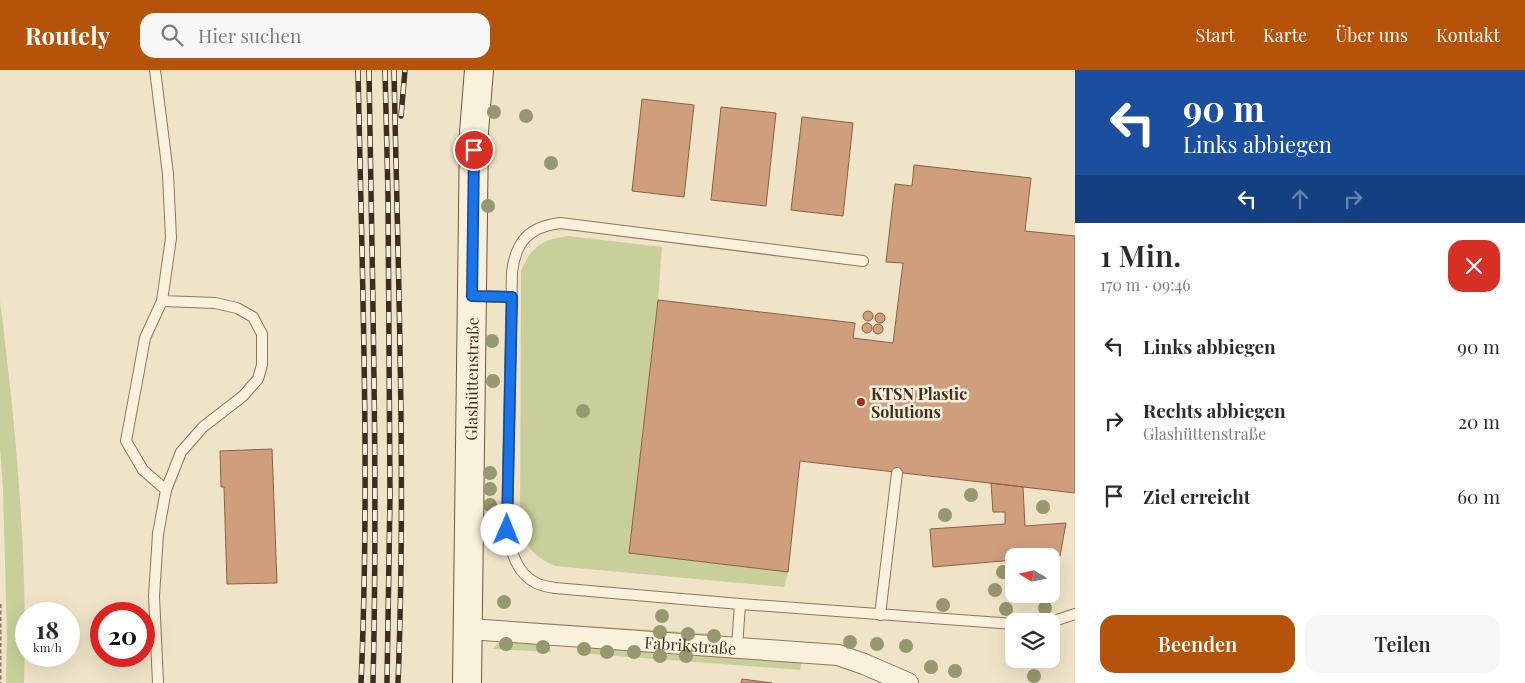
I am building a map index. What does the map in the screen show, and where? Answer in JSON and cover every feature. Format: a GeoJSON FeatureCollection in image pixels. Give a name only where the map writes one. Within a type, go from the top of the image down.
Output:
{"type":"FeatureCollection","features":[{"type":"Feature","properties":{"kind":"street","name":"Glashüttenstraße"},"geometry":{"type":"LineString","coordinates":[[467,683],[474,132],[478,70]]}},
{"type":"Feature","properties":{"kind":"street","name":"Fabrikstraße"},"geometry":{"type":"LineString","coordinates":[[468,629],[838,655],[908,683]]}},
{"type":"Feature","properties":{"kind":"lane"},"geometry":{"type":"LineString","coordinates":[[155,70],[168,174],[170,229],[162,301],[146,338],[126,441],[143,470],[166,490]]}},
{"type":"Feature","properties":{"kind":"lane"},"geometry":{"type":"LineString","coordinates":[[863,261],[560,223],[545,225],[532,232],[516,252],[512,272],[507,530],[512,553],[524,575],[537,584],[555,588],[1005,623]]}},
{"type":"Feature","properties":{"kind":"lane"},"geometry":{"type":"LineString","coordinates":[[472,296],[512,297]]}},
{"type":"Feature","properties":{"kind":"lane"},"geometry":{"type":"LineString","coordinates":[[158,683],[154,596],[158,534],[166,490],[181,452],[203,427],[243,396],[258,379],[262,365],[262,334],[253,317],[237,308],[215,302],[162,301]]}},
{"type":"Feature","properties":{"kind":"lane"},"geometry":{"type":"LineString","coordinates":[[880,615],[897,474]]}},
{"type":"Feature","properties":{"kind":"lane"},"geometry":{"type":"LineString","coordinates":[[737,648],[740,604]]}},
{"type":"Feature","properties":{"kind":"lane"},"geometry":{"type":"LineString","coordinates":[[1060,619],[1075,614]]}},
{"type":"Feature","properties":{"kind":"path"},"geometry":{"type":"LineString","coordinates":[[0,604],[0,683]]}},
{"type":"Feature","properties":{"kind":"green space"},"geometry":{"type":"Polygon","coordinates":[[[569,236],[662,247],[658,300],[629,553],[788,572],[784,587],[555,566],[536,555],[529,547],[520,527],[521,271],[529,255],[539,245],[552,239],[569,236]]]}},
{"type":"Feature","properties":{"kind":"green space"},"geometry":{"type":"Polygon","coordinates":[[[0,301],[20,492],[24,602],[15,602],[15,667],[24,667],[24,683],[6,683],[7,635],[0,447],[0,301]]]}},
{"type":"Feature","properties":{"kind":"green space"},"geometry":{"type":"Polygon","coordinates":[[[511,621],[717,634],[717,638],[513,624],[511,621]]]}},
{"type":"Feature","properties":{"kind":"green space"},"geometry":{"type":"Polygon","coordinates":[[[500,642],[549,645],[551,652],[492,649],[500,642]]]}},
{"type":"Feature","properties":{"kind":"green space"},"geometry":{"type":"Polygon","coordinates":[[[581,646],[802,662],[800,670],[578,653],[581,646]]]}},
{"type":"Feature","properties":{"kind":"building"},"geometry":{"type":"Polygon","coordinates":[[[642,99],[694,105],[684,197],[632,191],[642,99]]]}},
{"type":"Feature","properties":{"kind":"building"},"geometry":{"type":"Polygon","coordinates":[[[721,107],[776,113],[766,206],[711,200],[721,107]]]}},
{"type":"Feature","properties":{"kind":"building"},"geometry":{"type":"Polygon","coordinates":[[[802,117],[853,123],[843,216],[791,210],[802,117]]]}},
{"type":"Feature","properties":{"kind":"building","name":"KTSN Plastic Solutions"},"geometry":{"type":"Polygon","coordinates":[[[914,165],[1031,178],[1025,231],[1075,236],[1075,493],[800,461],[788,572],[629,553],[658,300],[855,323],[853,338],[893,343],[903,263],[886,262],[895,184],[912,186],[914,165]]]}},
{"type":"Feature","properties":{"kind":"building"},"geometry":{"type":"Polygon","coordinates":[[[868,311],[873,316],[868,321],[863,316],[868,311]]]}},
{"type":"Feature","properties":{"kind":"building"},"geometry":{"type":"Polygon","coordinates":[[[880,313],[885,318],[880,323],[875,318],[880,313]]]}},
{"type":"Feature","properties":{"kind":"building"},"geometry":{"type":"Polygon","coordinates":[[[867,323],[872,328],[867,333],[862,328],[867,323]]]}},
{"type":"Feature","properties":{"kind":"building"},"geometry":{"type":"Polygon","coordinates":[[[878,324],[883,329],[878,334],[873,329],[878,324]]]}},
{"type":"Feature","properties":{"kind":"building"},"geometry":{"type":"Polygon","coordinates":[[[272,449],[277,583],[227,584],[224,487],[221,487],[220,451],[272,449]]]}},
{"type":"Feature","properties":{"kind":"building"},"geometry":{"type":"Polygon","coordinates":[[[991,483],[1023,487],[1025,526],[1066,523],[1060,556],[1060,548],[1005,548],[1005,561],[933,567],[930,529],[1005,524],[1005,512],[993,512],[991,483]]]}},
{"type":"Feature","properties":{"kind":"building"},"geometry":{"type":"Polygon","coordinates":[[[742,679],[772,683],[741,683],[742,679]]]}},
{"type":"Feature","properties":{"kind":"railway"},"geometry":{"type":"LineString","coordinates":[[358,70],[365,453],[364,606],[361,683]]}},
{"type":"Feature","properties":{"kind":"railway"},"geometry":{"type":"LineString","coordinates":[[369,70],[375,453],[373,683]]}},
{"type":"Feature","properties":{"kind":"railway"},"geometry":{"type":"LineString","coordinates":[[385,70],[388,195],[390,496],[387,683]]}},
{"type":"Feature","properties":{"kind":"railway"},"geometry":{"type":"LineString","coordinates":[[394,70],[401,453],[398,683]]}},
{"type":"Feature","properties":{"kind":"railway"},"geometry":{"type":"LineString","coordinates":[[401,116],[405,70]]}},
{"type":"Feature","properties":{"kind":"place","name":"KTSN Plastic Solutions"},"geometry":{"type":"Point","coordinates":[861,402]}},
{"type":"Feature","properties":{"kind":"route"},"geometry":{"type":"LineString","coordinates":[[474,150],[472,296],[512,297],[507,530]]}}]}
